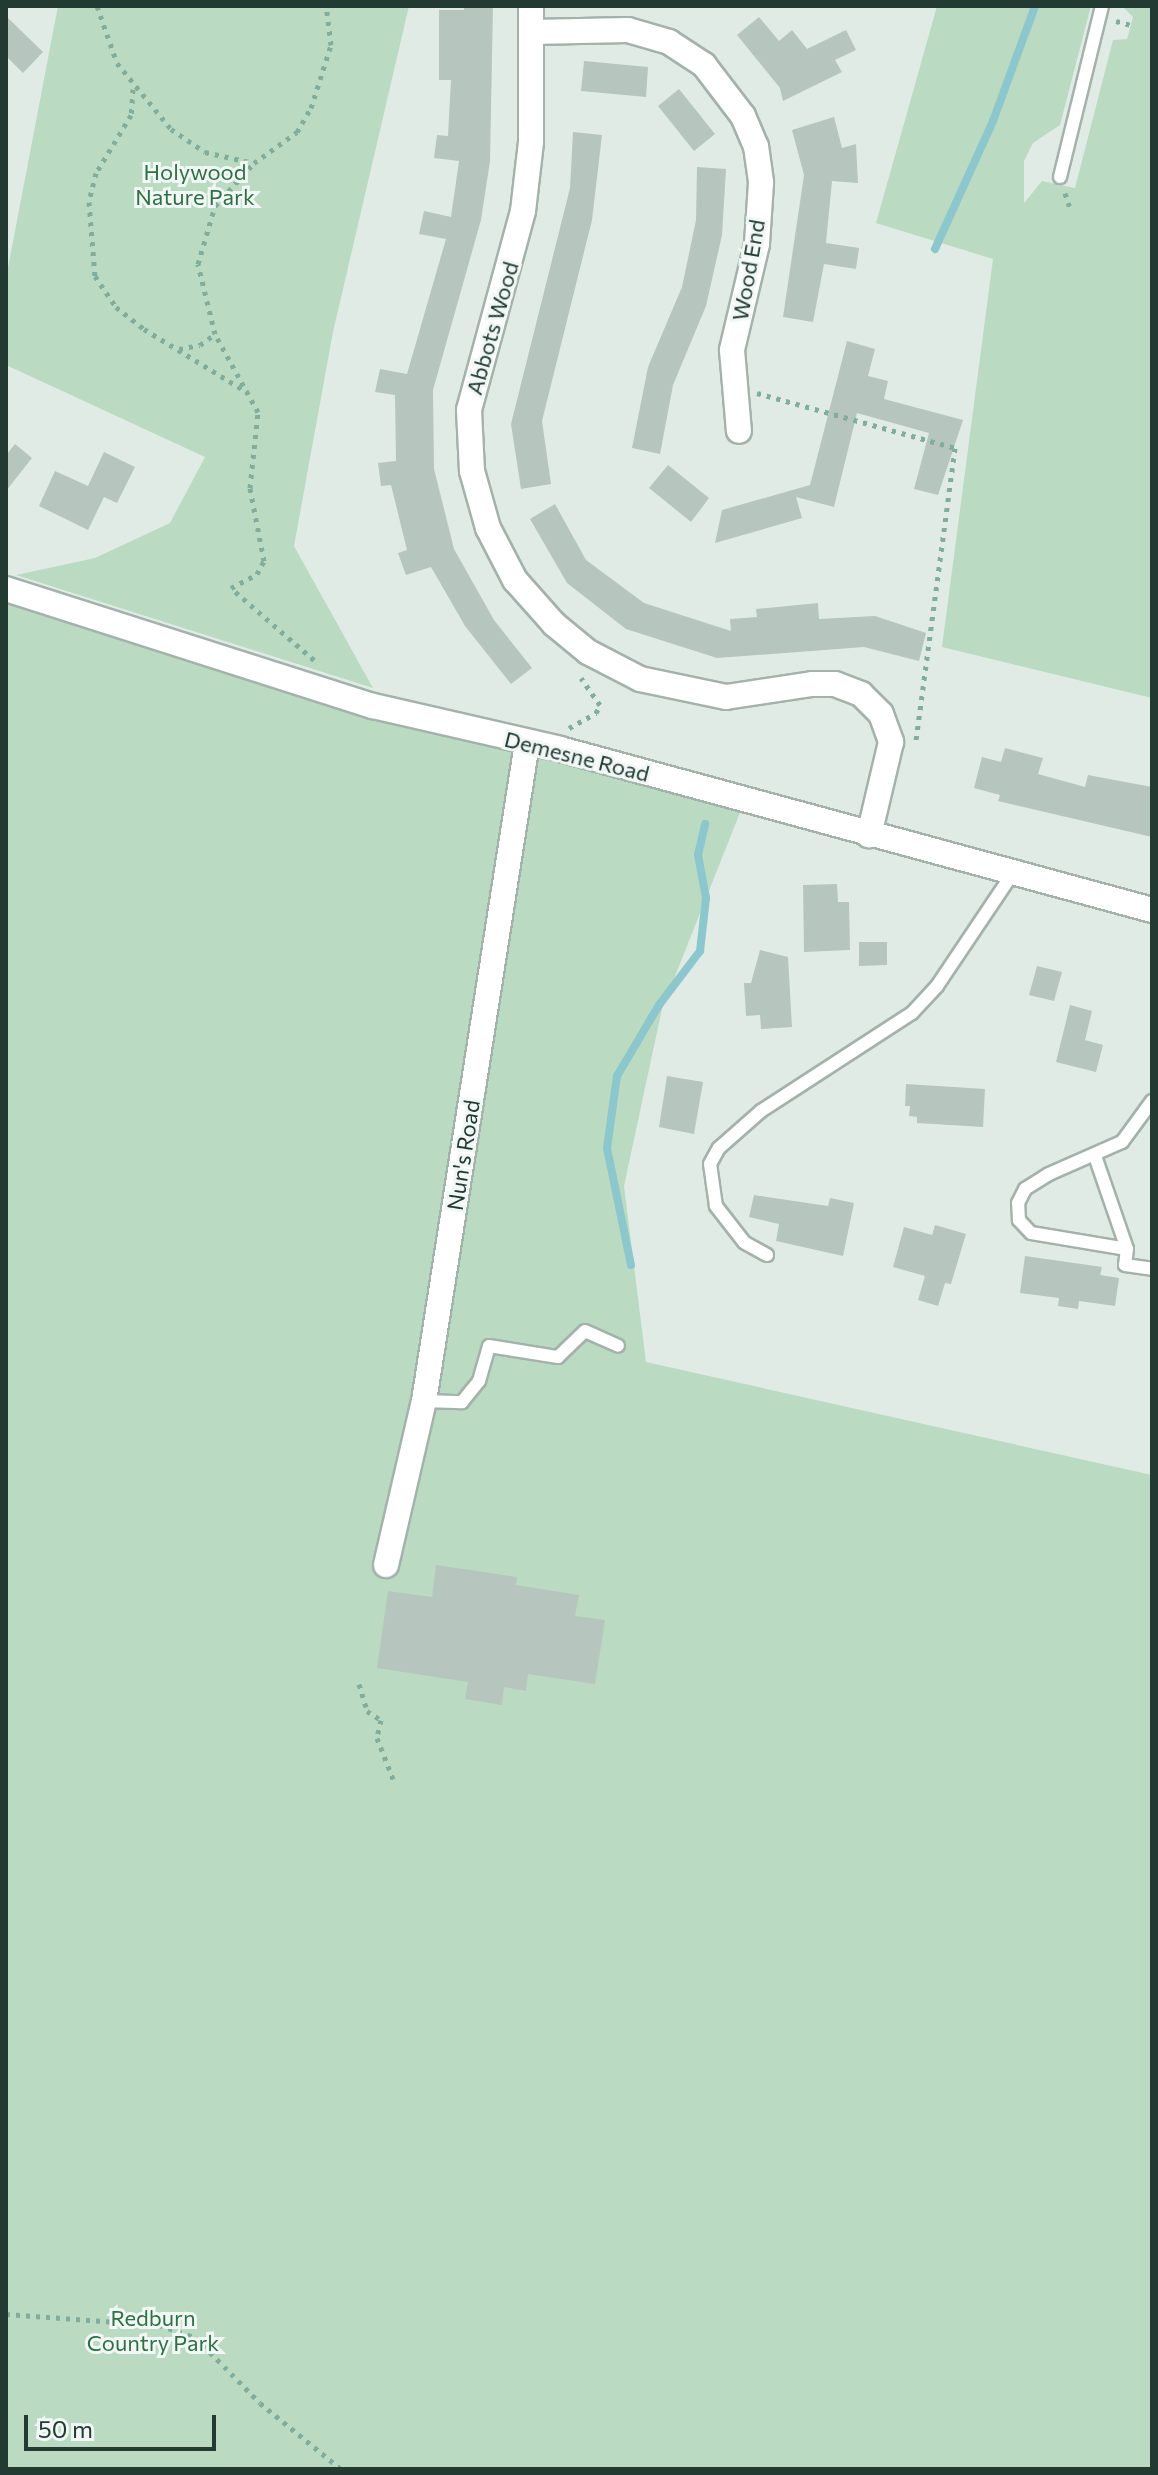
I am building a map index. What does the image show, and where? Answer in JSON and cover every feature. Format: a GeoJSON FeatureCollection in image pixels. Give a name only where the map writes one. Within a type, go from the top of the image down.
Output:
{"type":"FeatureCollection","features":[{"type":"Feature","properties":{"kind":"street","name":"Abbots Wood"},"geometry":{"type":"LineString","coordinates":[[531,6],[531,142],[523,211],[473,384],[469,442],[479,500],[500,554],[533,603],[588,652],[640,679],[696,694],[755,697],[812,684],[849,688],[881,714],[891,756],[869,835]]}},
{"type":"Feature","properties":{"kind":"street","name":"Wood End"},"geometry":{"type":"LineString","coordinates":[[532,32],[606,28],[648,34],[696,59],[732,97],[756,146],[761,183],[757,244],[732,350],[738,388],[739,431]]}},
{"type":"Feature","properties":{"kind":"street","name":"Demesne Road"},"geometry":{"type":"LineString","coordinates":[[6,589],[320,690],[560,749],[1152,910]]}},
{"type":"Feature","properties":{"kind":"street","name":"Nun's Road"},"geometry":{"type":"LineString","coordinates":[[386,1565],[424,1401],[527,743]]}},
{"type":"Feature","properties":{"kind":"lane"},"geometry":{"type":"LineString","coordinates":[[1060,177],[1102,6]]}},
{"type":"Feature","properties":{"kind":"lane"},"geometry":{"type":"LineString","coordinates":[[767,1255],[744,1242],[716,1206],[709,1174],[719,1148],[761,1111],[912,1013],[944,976],[1013,873]]}},
{"type":"Feature","properties":{"kind":"lane"},"geometry":{"type":"LineString","coordinates":[[1127,1249],[1039,1236],[1019,1220],[1018,1203],[1025,1189],[1095,1156],[1133,1132],[1152,1101]]}},
{"type":"Feature","properties":{"kind":"lane"},"geometry":{"type":"LineString","coordinates":[[1095,1156],[1127,1249],[1125,1265],[1152,1269]]}},
{"type":"Feature","properties":{"kind":"lane"},"geometry":{"type":"LineString","coordinates":[[424,1401],[462,1402],[479,1381],[489,1346],[558,1357],[585,1331],[618,1346]]}},
{"type":"Feature","properties":{"kind":"path"},"geometry":{"type":"LineString","coordinates":[[97,6],[117,63],[133,89],[171,129],[205,152],[254,163]]}},
{"type":"Feature","properties":{"kind":"path"},"geometry":{"type":"LineString","coordinates":[[320,690],[326,674],[291,635],[236,597],[231,588],[257,574],[264,561],[250,488],[258,412],[215,334],[198,264],[205,228],[215,206],[254,163],[297,132],[311,108],[331,45],[326,6]]}},
{"type":"Feature","properties":{"kind":"path"},"geometry":{"type":"LineString","coordinates":[[133,89],[125,130],[96,173],[89,202],[88,244],[95,276],[116,307],[248,392]]}},
{"type":"Feature","properties":{"kind":"path"},"geometry":{"type":"LineString","coordinates":[[178,349],[200,345],[215,334]]}},
{"type":"Feature","properties":{"kind":"path"},"geometry":{"type":"LineString","coordinates":[[738,388],[955,448],[916,742],[891,756]]}},
{"type":"Feature","properties":{"kind":"path"},"geometry":{"type":"LineString","coordinates":[[560,749],[563,734],[600,705],[579,675],[588,652]]}},
{"type":"Feature","properties":{"kind":"path"},"geometry":{"type":"LineString","coordinates":[[359,1684],[367,1711],[381,1720],[377,1738],[395,1784]]}},
{"type":"Feature","properties":{"kind":"path"},"geometry":{"type":"LineString","coordinates":[[6,2314],[159,2325],[196,2338],[260,2403],[341,2469]]}},
{"type":"Feature","properties":{"kind":"green space","name":"Holywood Nature Park"},"geometry":{"type":"Polygon","coordinates":[[[58,6],[409,6],[333,332],[294,546],[373,688],[16,575],[95,558],[170,523],[205,457],[6,365],[6,278],[58,6]]]}},
{"type":"Feature","properties":{"kind":"green space"},"geometry":{"type":"Polygon","coordinates":[[[937,6],[1091,6],[1060,125],[1033,143],[1024,161],[1024,203],[1042,181],[1075,188],[1113,40],[1127,39],[1133,17],[1122,6],[1152,6],[1152,698],[942,647],[993,259],[876,223],[937,6]]]}},
{"type":"Feature","properties":{"kind":"green space","name":"Redburn Country Park"},"geometry":{"type":"Polygon","coordinates":[[[6,589],[745,800],[662,1009],[624,1186],[646,1362],[1152,1475],[1152,2469],[6,2469],[6,589]]]}},
{"type":"Feature","properties":{"kind":"building"},"geometry":{"type":"Polygon","coordinates":[[[464,6],[493,6],[490,161],[481,220],[433,390],[434,469],[454,549],[494,620],[532,668],[511,684],[465,626],[431,567],[406,575],[398,553],[407,550],[391,485],[381,486],[378,463],[396,461],[395,395],[375,392],[380,369],[407,374],[446,239],[419,234],[424,211],[451,217],[459,161],[434,158],[437,135],[448,136],[451,80],[439,80],[439,10],[464,10],[464,6]]]}},
{"type":"Feature","properties":{"kind":"building"},"geometry":{"type":"Polygon","coordinates":[[[6,16],[43,52],[23,73],[6,56],[6,16]]]}},
{"type":"Feature","properties":{"kind":"building"},"geometry":{"type":"Polygon","coordinates":[[[759,17],[779,41],[792,30],[807,49],[846,30],[856,50],[835,60],[842,72],[783,101],[780,88],[737,35],[759,17]]]}},
{"type":"Feature","properties":{"kind":"building"},"geometry":{"type":"Polygon","coordinates":[[[584,61],[648,67],[646,97],[581,91],[584,61]]]}},
{"type":"Feature","properties":{"kind":"building"},"geometry":{"type":"Polygon","coordinates":[[[679,89],[715,134],[694,151],[658,106],[679,89]]]}},
{"type":"Feature","properties":{"kind":"building"},"geometry":{"type":"Polygon","coordinates":[[[834,117],[842,148],[856,144],[858,183],[832,181],[826,243],[859,248],[856,269],[824,264],[813,322],[783,317],[804,175],[792,130],[834,117]]]}},
{"type":"Feature","properties":{"kind":"building"},"geometry":{"type":"Polygon","coordinates":[[[573,132],[602,135],[592,220],[542,421],[551,484],[521,489],[511,424],[570,188],[573,132]]]}},
{"type":"Feature","properties":{"kind":"building"},"geometry":{"type":"Polygon","coordinates":[[[697,167],[726,169],[722,235],[706,306],[673,385],[660,454],[632,448],[648,367],[682,287],[696,220],[697,167]]]}},
{"type":"Feature","properties":{"kind":"building"},"geometry":{"type":"Polygon","coordinates":[[[847,341],[875,349],[868,376],[888,381],[884,399],[963,420],[938,495],[914,489],[929,433],[857,413],[834,507],[796,497],[802,518],[715,543],[722,510],[810,485],[847,341]]]}},
{"type":"Feature","properties":{"kind":"building"},"geometry":{"type":"Polygon","coordinates":[[[15,444],[32,458],[6,491],[6,455],[15,444]]]}},
{"type":"Feature","properties":{"kind":"building"},"geometry":{"type":"Polygon","coordinates":[[[104,452],[135,467],[117,503],[104,497],[88,530],[39,506],[55,471],[88,486],[104,452]]]}},
{"type":"Feature","properties":{"kind":"building"},"geometry":{"type":"Polygon","coordinates":[[[668,465],[709,498],[691,522],[649,488],[668,465]]]}},
{"type":"Feature","properties":{"kind":"building"},"geometry":{"type":"Polygon","coordinates":[[[555,504],[586,560],[644,603],[731,631],[730,619],[757,617],[756,609],[818,603],[819,619],[875,616],[926,633],[919,661],[864,647],[717,658],[626,629],[567,583],[530,519],[555,504]]]}},
{"type":"Feature","properties":{"kind":"building"},"geometry":{"type":"Polygon","coordinates":[[[1005,748],[1043,758],[1038,774],[1085,787],[1088,775],[1152,787],[1152,837],[998,801],[1000,795],[974,788],[982,757],[1001,762],[1005,748]]]}},
{"type":"Feature","properties":{"kind":"building"},"geometry":{"type":"Polygon","coordinates":[[[837,884],[838,902],[849,902],[850,950],[804,952],[803,885],[837,884]]]}},
{"type":"Feature","properties":{"kind":"building"},"geometry":{"type":"Polygon","coordinates":[[[859,942],[887,942],[887,965],[859,966],[859,942]]]}},
{"type":"Feature","properties":{"kind":"building"},"geometry":{"type":"Polygon","coordinates":[[[760,950],[788,957],[792,1027],[761,1029],[760,1015],[746,1016],[744,983],[751,983],[760,950]]]}},
{"type":"Feature","properties":{"kind":"building"},"geometry":{"type":"Polygon","coordinates":[[[1037,966],[1062,972],[1054,1001],[1029,995],[1037,966]]]}},
{"type":"Feature","properties":{"kind":"building"},"geometry":{"type":"Polygon","coordinates":[[[1070,1005],[1092,1011],[1085,1040],[1103,1045],[1096,1072],[1056,1062],[1070,1005]]]}},
{"type":"Feature","properties":{"kind":"building"},"geometry":{"type":"Polygon","coordinates":[[[667,1076],[703,1082],[694,1134],[659,1127],[667,1076]]]}},
{"type":"Feature","properties":{"kind":"building"},"geometry":{"type":"Polygon","coordinates":[[[906,1084],[985,1089],[983,1127],[917,1123],[917,1117],[909,1116],[910,1106],[905,1106],[906,1084]]]}},
{"type":"Feature","properties":{"kind":"building"},"geometry":{"type":"Polygon","coordinates":[[[754,1195],[828,1206],[830,1198],[854,1203],[843,1256],[776,1241],[779,1224],[749,1217],[754,1195]]]}},
{"type":"Feature","properties":{"kind":"building"},"geometry":{"type":"Polygon","coordinates":[[[935,1225],[966,1234],[951,1284],[945,1283],[938,1306],[918,1300],[925,1276],[893,1267],[904,1227],[932,1235],[935,1225]]]}},
{"type":"Feature","properties":{"kind":"building"},"geometry":{"type":"Polygon","coordinates":[[[1025,1256],[1102,1267],[1100,1275],[1119,1278],[1115,1306],[1079,1301],[1078,1309],[1058,1306],[1059,1298],[1020,1293],[1025,1256]]]}},
{"type":"Feature","properties":{"kind":"building"},"geometry":{"type":"Polygon","coordinates":[[[436,1565],[517,1577],[516,1585],[579,1595],[575,1616],[605,1620],[595,1684],[528,1674],[526,1691],[504,1687],[502,1705],[465,1699],[468,1682],[377,1668],[388,1591],[432,1597],[436,1565]]]}},
{"type":"Feature","properties":{"kind":"waterway"},"geometry":{"type":"LineString","coordinates":[[935,249],[993,121],[1035,6]]}},
{"type":"Feature","properties":{"kind":"waterway"},"geometry":{"type":"LineString","coordinates":[[631,1265],[607,1148],[617,1076],[659,1005],[700,951],[706,898],[698,855],[705,824]]}}]}
